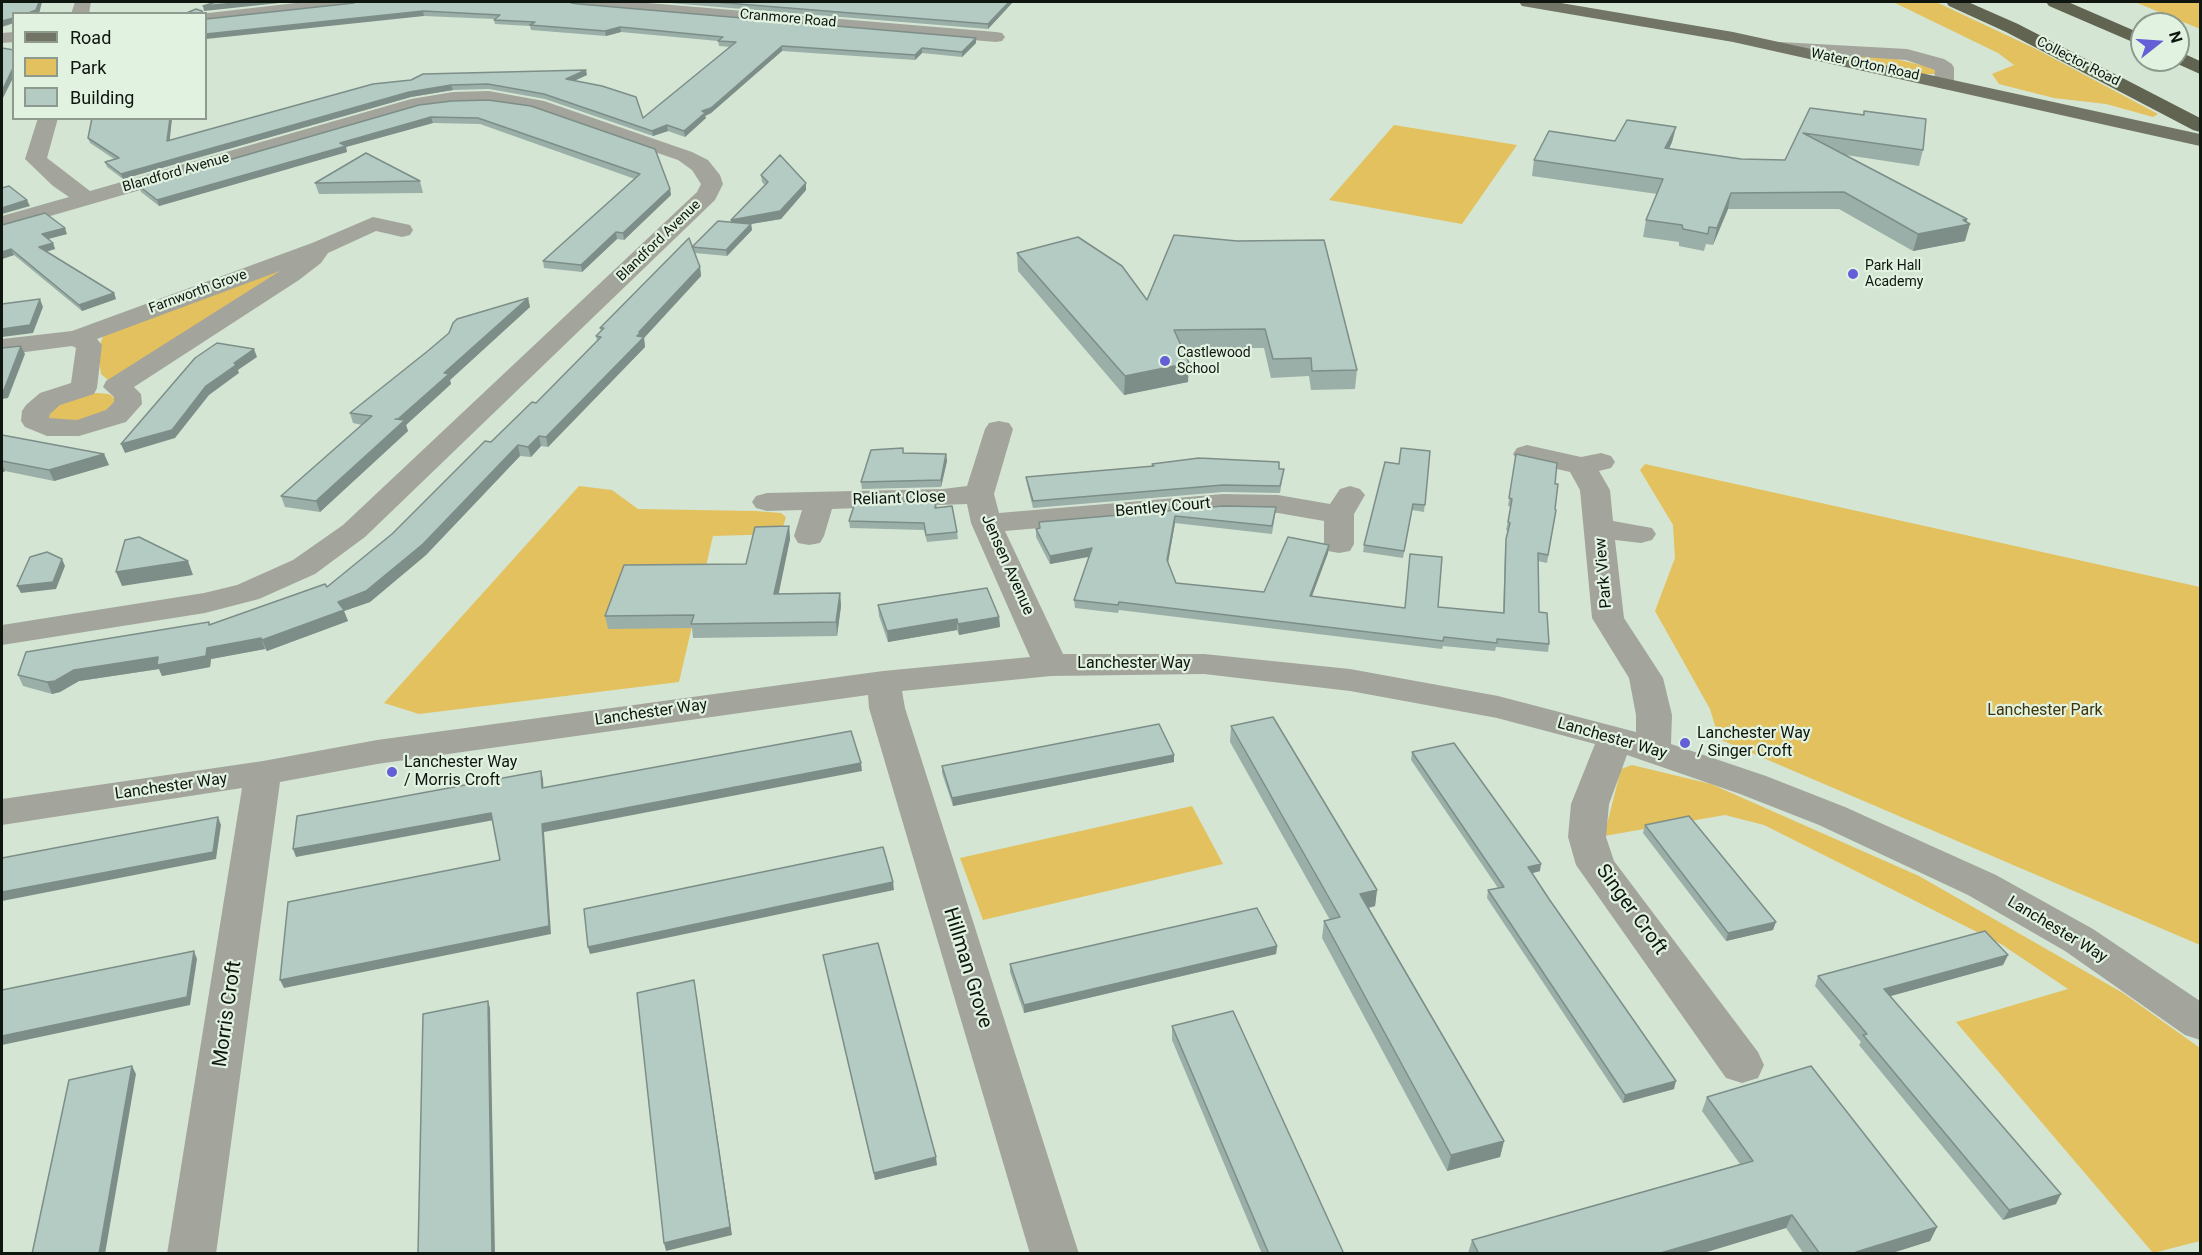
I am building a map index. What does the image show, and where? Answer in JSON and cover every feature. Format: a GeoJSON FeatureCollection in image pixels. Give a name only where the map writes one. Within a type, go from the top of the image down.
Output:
{"type":"FeatureCollection","features":[{"type":"Feature","properties":{"kind":"highway","name":"Collector Road"},"geometry":{"type":"LineString","coordinates":[[1954,2],[2012,28],[2200,135]]}},
{"type":"Feature","properties":{"kind":"highway","name":"Collector Road"},"geometry":{"type":"LineString","coordinates":[[1989,2],[2200,106]]}},
{"type":"Feature","properties":{"kind":"highway"},"geometry":{"type":"LineString","coordinates":[[2055,2],[2130,36]]}},
{"type":"Feature","properties":{"kind":"main road"},"geometry":{"type":"LineString","coordinates":[[1528,2],[1601,13],[1780,47]]}},
{"type":"Feature","properties":{"kind":"main road"},"geometry":{"type":"LineString","coordinates":[[1944,83],[2200,135]]}},
{"type":"Feature","properties":{"kind":"street"},"geometry":{"type":"LineString","coordinates":[[207,17],[350,2]]}},
{"type":"Feature","properties":{"kind":"street","name":"Cranmore Road"},"geometry":{"type":"LineString","coordinates":[[580,2],[996,37]]}},
{"type":"Feature","properties":{"kind":"street"},"geometry":{"type":"LineString","coordinates":[[1780,47],[1907,55],[1937,63],[1946,68],[1944,83]]}},
{"type":"Feature","properties":{"kind":"street","name":"Blandford Avenue"},"geometry":{"type":"LineString","coordinates":[[2,224],[418,103],[453,98],[489,97],[537,105],[685,156],[700,165],[709,175],[712,184],[707,195],[354,531],[304,567],[248,592],[205,603],[2,635]]}},
{"type":"Feature","properties":{"kind":"street"},"geometry":{"type":"LineString","coordinates":[[47,120],[36,159],[61,181],[87,199]]}},
{"type":"Feature","properties":{"kind":"street","name":"Farnworth Grove"},"geometry":{"type":"LineString","coordinates":[[2,347],[76,338],[320,248],[372,224],[402,230]]}},
{"type":"Feature","properties":{"kind":"street","name":"Farnworth Grove"},"geometry":{"type":"LineString","coordinates":[[116,387],[290,275],[313,258],[320,248]]}},
{"type":"Feature","properties":{"kind":"street"},"geometry":{"type":"LineString","coordinates":[[76,338],[88,345],[84,388]]}},
{"type":"Feature","properties":{"kind":"street"},"geometry":{"type":"LineString","coordinates":[[116,387],[128,394],[128,404],[116,416],[99,423],[60,429],[47,428],[35,421],[36,411],[50,399],[84,388],[116,387]]}},
{"type":"Feature","properties":{"kind":"street","name":"Jensen Avenue"},"geometry":{"type":"LineString","coordinates":[[999,429],[979,494],[986,523],[1051,665]]}},
{"type":"Feature","properties":{"kind":"street","name":"Park View"},"geometry":{"type":"LineString","coordinates":[[1527,454],[1591,464],[1600,529],[1608,618],[1646,678],[1653,715],[1653,749]]}},
{"type":"Feature","properties":{"kind":"street","name":"Reliant Close"},"geometry":{"type":"LineString","coordinates":[[767,502],[943,498],[979,494]]}},
{"type":"Feature","properties":{"kind":"street"},"geometry":{"type":"LineString","coordinates":[[809,536],[819,502]]}},
{"type":"Feature","properties":{"kind":"street","name":"Bentley Court"},"geometry":{"type":"LineString","coordinates":[[986,523],[1223,503],[1345,504],[1340,543]]}},
{"type":"Feature","properties":{"kind":"street","name":"Park View"},"geometry":{"type":"LineString","coordinates":[[1600,529],[1641,534]]}},
{"type":"Feature","properties":{"kind":"street","name":"Lanchester Way"},"geometry":{"type":"LineString","coordinates":[[2,812],[263,773],[377,752],[883,682],[1051,665],[1204,664],[1350,680],[1498,707],[1653,749],[1832,816],[1982,885],[2079,940],[2200,1023]]}},
{"type":"Feature","properties":{"kind":"street","name":"Hillman Grove"},"geometry":{"type":"LineString","coordinates":[[883,682],[890,718],[1055,1254]]}},
{"type":"Feature","properties":{"kind":"street","name":"Singer Croft"},"geometry":{"type":"LineString","coordinates":[[1615,738],[1590,804],[1587,837],[1596,865],[1742,1065]]}},
{"type":"Feature","properties":{"kind":"street","name":"Morris Croft"},"geometry":{"type":"LineString","coordinates":[[191,1254],[263,773]]}},
{"type":"Feature","properties":{"kind":"green space"},"geometry":{"type":"Polygon","coordinates":[[[1893,2],[1936,2],[2036,49],[2158,114],[2153,117],[2106,104],[2054,98],[1999,84],[1992,74],[2014,65],[1998,53],[1893,2]]]}},
{"type":"Feature","properties":{"kind":"green space"},"geometry":{"type":"Polygon","coordinates":[[[2135,2],[2200,2],[2200,29],[2190,25],[2190,12],[2159,12],[2135,2]]]}},
{"type":"Feature","properties":{"kind":"green space"},"geometry":{"type":"Polygon","coordinates":[[[1834,54],[1892,58],[1937,69],[1936,74],[1921,74],[1834,54]]]}},
{"type":"Feature","properties":{"kind":"green space"},"geometry":{"type":"Polygon","coordinates":[[[1394,125],[1517,145],[1462,224],[1329,200],[1394,125]]]}},
{"type":"Feature","properties":{"kind":"green space"},"geometry":{"type":"Polygon","coordinates":[[[301,260],[122,377],[108,380],[101,374],[98,351],[103,336],[301,260]]]}},
{"type":"Feature","properties":{"kind":"green space"},"geometry":{"type":"Polygon","coordinates":[[[83,394],[109,394],[116,399],[116,405],[82,423],[48,418],[55,405],[83,394]]]}},
{"type":"Feature","properties":{"kind":"green space","name":"Lanchester Park"},"geometry":{"type":"Polygon","coordinates":[[[1645,464],[2200,587],[2200,945],[1719,739],[1710,709],[1655,611],[1675,558],[1673,525],[1640,470],[1645,464]]]}},
{"type":"Feature","properties":{"kind":"green space"},"geometry":{"type":"Polygon","coordinates":[[[579,486],[612,490],[638,509],[755,511],[781,513],[786,517],[781,534],[713,536],[679,682],[419,714],[384,703],[579,486]]]}},
{"type":"Feature","properties":{"kind":"green space"},"geometry":{"type":"Polygon","coordinates":[[[1632,765],[1711,784],[1919,876],[2123,993],[2200,1048],[2200,1241],[2153,1253],[1956,1022],[2068,989],[2001,944],[1764,825],[1725,815],[1604,836],[1621,769],[1632,765]]]}},
{"type":"Feature","properties":{"kind":"green space"},"geometry":{"type":"Polygon","coordinates":[[[1192,806],[1223,864],[983,920],[960,858],[1192,806]]]}},
{"type":"Feature","properties":{"kind":"building"},"geometry":{"type":"Polygon","coordinates":[[[2,2],[39,2],[36,10],[12,12],[12,18],[2,21],[2,2]]]}},
{"type":"Feature","properties":{"kind":"building"},"geometry":{"type":"Polygon","coordinates":[[[216,2],[246,2],[203,6],[216,2]]]}},
{"type":"Feature","properties":{"kind":"building"},"geometry":{"type":"Polygon","coordinates":[[[571,2],[976,38],[962,52],[922,48],[915,55],[782,46],[711,108],[702,111],[705,113],[684,131],[667,125],[652,131],[544,94],[488,84],[451,85],[409,92],[121,174],[105,162],[119,158],[88,138],[92,120],[170,120],[167,141],[373,84],[411,80],[423,74],[586,70],[566,79],[602,86],[636,97],[643,118],[736,42],[718,41],[723,37],[620,27],[605,31],[530,25],[535,22],[494,20],[500,15],[423,11],[207,34],[207,19],[354,3],[571,2]]]}},
{"type":"Feature","properties":{"kind":"building"},"geometry":{"type":"Polygon","coordinates":[[[714,2],[1009,2],[988,24],[714,2]]]}},
{"type":"Feature","properties":{"kind":"building"},"geometry":{"type":"Polygon","coordinates":[[[196,9],[202,12],[189,12],[196,9]]]}},
{"type":"Feature","properties":{"kind":"building"},"geometry":{"type":"Polygon","coordinates":[[[2,48],[12,50],[12,70],[2,91],[2,48]]]}},
{"type":"Feature","properties":{"kind":"building"},"geometry":{"type":"Polygon","coordinates":[[[488,100],[531,106],[655,149],[670,189],[623,233],[616,232],[581,265],[543,261],[640,174],[478,118],[431,117],[340,143],[346,146],[157,200],[139,186],[419,105],[488,100]]]}},
{"type":"Feature","properties":{"kind":"building"},"geometry":{"type":"Polygon","coordinates":[[[1810,108],[1864,115],[1864,111],[1926,119],[1923,150],[1803,133],[1967,219],[1963,220],[1970,224],[1918,234],[1844,192],[1731,193],[1717,228],[1709,227],[1708,234],[1683,229],[1682,225],[1646,220],[1663,179],[1534,160],[1549,131],[1615,141],[1627,120],[1676,127],[1665,148],[1741,159],[1785,160],[1810,108]]]}},
{"type":"Feature","properties":{"kind":"building"},"geometry":{"type":"Polygon","coordinates":[[[366,153],[420,181],[315,183],[366,153]]]}},
{"type":"Feature","properties":{"kind":"building"},"geometry":{"type":"Polygon","coordinates":[[[780,155],[806,183],[780,211],[731,220],[768,182],[761,175],[780,155]]]}},
{"type":"Feature","properties":{"kind":"building"},"geometry":{"type":"Polygon","coordinates":[[[9,186],[27,200],[2,208],[2,188],[9,186]]]}},
{"type":"Feature","properties":{"kind":"building"},"geometry":{"type":"Polygon","coordinates":[[[45,213],[65,228],[42,234],[53,243],[39,247],[114,293],[79,305],[11,249],[2,252],[2,225],[45,213]]]}},
{"type":"Feature","properties":{"kind":"building"},"geometry":{"type":"Polygon","coordinates":[[[718,221],[751,224],[726,250],[692,247],[718,221]]]}},
{"type":"Feature","properties":{"kind":"building"},"geometry":{"type":"Polygon","coordinates":[[[1174,235],[1237,241],[1324,240],[1357,370],[1312,371],[1311,358],[1273,359],[1265,329],[1174,330],[1189,363],[1125,376],[1017,253],[1078,237],[1122,266],[1147,300],[1174,235]]]}},
{"type":"Feature","properties":{"kind":"building"},"geometry":{"type":"Polygon","coordinates":[[[689,238],[700,267],[637,336],[644,337],[546,437],[539,436],[528,447],[518,445],[423,544],[366,591],[338,602],[344,610],[262,640],[261,638],[207,648],[206,656],[157,665],[158,657],[74,670],[55,681],[47,682],[18,675],[26,652],[209,622],[209,625],[325,584],[327,587],[392,534],[485,441],[491,442],[532,402],[536,403],[601,337],[596,336],[604,328],[600,328],[689,238]]]}},
{"type":"Feature","properties":{"kind":"building"},"geometry":{"type":"Polygon","coordinates":[[[528,298],[444,373],[449,374],[398,419],[395,419],[405,420],[316,501],[281,496],[372,416],[350,413],[449,333],[457,319],[528,298]]]}},
{"type":"Feature","properties":{"kind":"building"},"geometry":{"type":"Polygon","coordinates":[[[40,299],[30,325],[2,329],[2,304],[40,299]]]}},
{"type":"Feature","properties":{"kind":"building"},"geometry":{"type":"Polygon","coordinates":[[[217,343],[254,349],[206,386],[172,430],[121,444],[195,358],[217,343]]]}},
{"type":"Feature","properties":{"kind":"building"},"geometry":{"type":"Polygon","coordinates":[[[21,346],[4,390],[2,390],[2,348],[21,346]]]}},
{"type":"Feature","properties":{"kind":"building"},"geometry":{"type":"Polygon","coordinates":[[[2,435],[104,454],[49,470],[2,461],[2,435]]]}},
{"type":"Feature","properties":{"kind":"building"},"geometry":{"type":"Polygon","coordinates":[[[903,448],[903,453],[946,454],[941,480],[861,482],[871,450],[903,448]]]}},
{"type":"Feature","properties":{"kind":"building"},"geometry":{"type":"Polygon","coordinates":[[[1401,448],[1430,451],[1425,505],[1413,504],[1404,551],[1364,545],[1385,462],[1399,464],[1401,448]]]}},
{"type":"Feature","properties":{"kind":"building"},"geometry":{"type":"Polygon","coordinates":[[[1516,454],[1557,463],[1556,510],[1548,555],[1538,553],[1539,612],[1547,613],[1549,644],[1497,639],[1497,643],[1444,637],[1443,641],[1119,602],[1118,605],[1074,600],[1092,548],[1050,556],[1036,529],[1040,528],[1039,522],[1223,506],[1276,507],[1272,526],[1175,516],[1167,560],[1176,583],[1264,592],[1288,537],[1329,545],[1310,596],[1405,608],[1410,554],[1442,557],[1438,607],[1504,613],[1506,539],[1512,499],[1509,498],[1516,454]]]}},
{"type":"Feature","properties":{"kind":"building"},"geometry":{"type":"Polygon","coordinates":[[[1199,458],[1279,462],[1279,469],[1284,469],[1280,486],[1223,485],[1033,501],[1026,477],[1154,466],[1152,464],[1199,458]]]}},
{"type":"Feature","properties":{"kind":"building"},"geometry":{"type":"Polygon","coordinates":[[[936,500],[935,508],[952,506],[957,532],[926,535],[924,523],[849,521],[855,503],[936,500]]]}},
{"type":"Feature","properties":{"kind":"building"},"geometry":{"type":"Polygon","coordinates":[[[789,526],[774,594],[840,593],[836,622],[691,624],[694,615],[605,616],[624,565],[746,564],[755,527],[789,526]]]}},
{"type":"Feature","properties":{"kind":"building"},"geometry":{"type":"Polygon","coordinates":[[[139,537],[188,561],[116,572],[125,540],[139,537]]]}},
{"type":"Feature","properties":{"kind":"building"},"geometry":{"type":"Polygon","coordinates":[[[47,552],[62,559],[53,582],[17,586],[30,557],[47,552]]]}},
{"type":"Feature","properties":{"kind":"building"},"geometry":{"type":"Polygon","coordinates":[[[987,588],[999,617],[958,624],[957,619],[887,631],[878,605],[987,588]]]}},
{"type":"Feature","properties":{"kind":"building"},"geometry":{"type":"Polygon","coordinates":[[[1273,717],[1377,890],[1360,894],[1504,1141],[1451,1155],[1324,921],[1340,917],[1231,726],[1273,717]]]}},
{"type":"Feature","properties":{"kind":"building"},"geometry":{"type":"Polygon","coordinates":[[[1159,724],[1174,755],[952,798],[942,766],[1159,724]]]}},
{"type":"Feature","properties":{"kind":"building"},"geometry":{"type":"Polygon","coordinates":[[[851,731],[861,763],[542,824],[549,926],[280,980],[288,902],[500,860],[491,813],[293,849],[297,816],[541,771],[542,788],[851,731]]]}},
{"type":"Feature","properties":{"kind":"building"},"geometry":{"type":"Polygon","coordinates":[[[1454,743],[1541,864],[1528,867],[1676,1081],[1625,1095],[1488,890],[1504,887],[1412,752],[1454,743]]]}},
{"type":"Feature","properties":{"kind":"building"},"geometry":{"type":"Polygon","coordinates":[[[1689,816],[1776,922],[1728,933],[1645,825],[1689,816]]]}},
{"type":"Feature","properties":{"kind":"building"},"geometry":{"type":"Polygon","coordinates":[[[218,817],[213,852],[2,892],[2,858],[218,817]]]}},
{"type":"Feature","properties":{"kind":"building"},"geometry":{"type":"Polygon","coordinates":[[[883,847],[893,882],[588,947],[584,909],[883,847]]]}},
{"type":"Feature","properties":{"kind":"building"},"geometry":{"type":"Polygon","coordinates":[[[1257,908],[1277,946],[1024,1005],[1010,964],[1257,908]]]}},
{"type":"Feature","properties":{"kind":"building"},"geometry":{"type":"Polygon","coordinates":[[[1985,931],[2008,955],[1884,989],[2061,1194],[2009,1210],[1863,1035],[1867,1034],[1818,976],[1985,931]]]}},
{"type":"Feature","properties":{"kind":"building"},"geometry":{"type":"Polygon","coordinates":[[[878,943],[936,1157],[874,1173],[823,955],[878,943]]]}},
{"type":"Feature","properties":{"kind":"building"},"geometry":{"type":"Polygon","coordinates":[[[194,951],[187,997],[2,1036],[2,990],[194,951]]]}},
{"type":"Feature","properties":{"kind":"building"},"geometry":{"type":"Polygon","coordinates":[[[694,980],[730,1227],[664,1243],[637,993],[694,980]]]}},
{"type":"Feature","properties":{"kind":"building"},"geometry":{"type":"Polygon","coordinates":[[[488,1001],[492,1254],[418,1254],[423,1014],[488,1001]]]}},
{"type":"Feature","properties":{"kind":"building"},"geometry":{"type":"Polygon","coordinates":[[[1233,1011],[1344,1254],[1269,1254],[1172,1026],[1233,1011]]]}},
{"type":"Feature","properties":{"kind":"building"},"geometry":{"type":"Polygon","coordinates":[[[132,1066],[99,1254],[32,1254],[69,1080],[132,1066]]]}},
{"type":"Feature","properties":{"kind":"building"},"geometry":{"type":"Polygon","coordinates":[[[1811,1066],[1937,1227],[1856,1252],[1858,1254],[1820,1254],[1792,1215],[1657,1254],[1479,1254],[1472,1240],[1753,1161],[1707,1097],[1811,1066]]]}},
{"type":"Feature","properties":{"kind":"place","name":"Park Hall Academy"},"geometry":{"type":"Point","coordinates":[1853,274]}},
{"type":"Feature","properties":{"kind":"place","name":"Castlewood School"},"geometry":{"type":"Point","coordinates":[1165,361]}},
{"type":"Feature","properties":{"kind":"place","name":"Lanchester Way / Singer Croft"},"geometry":{"type":"Point","coordinates":[1685,743]}},
{"type":"Feature","properties":{"kind":"place","name":"Lanchester Way / Morris Croft"},"geometry":{"type":"Point","coordinates":[392,772]}}]}
